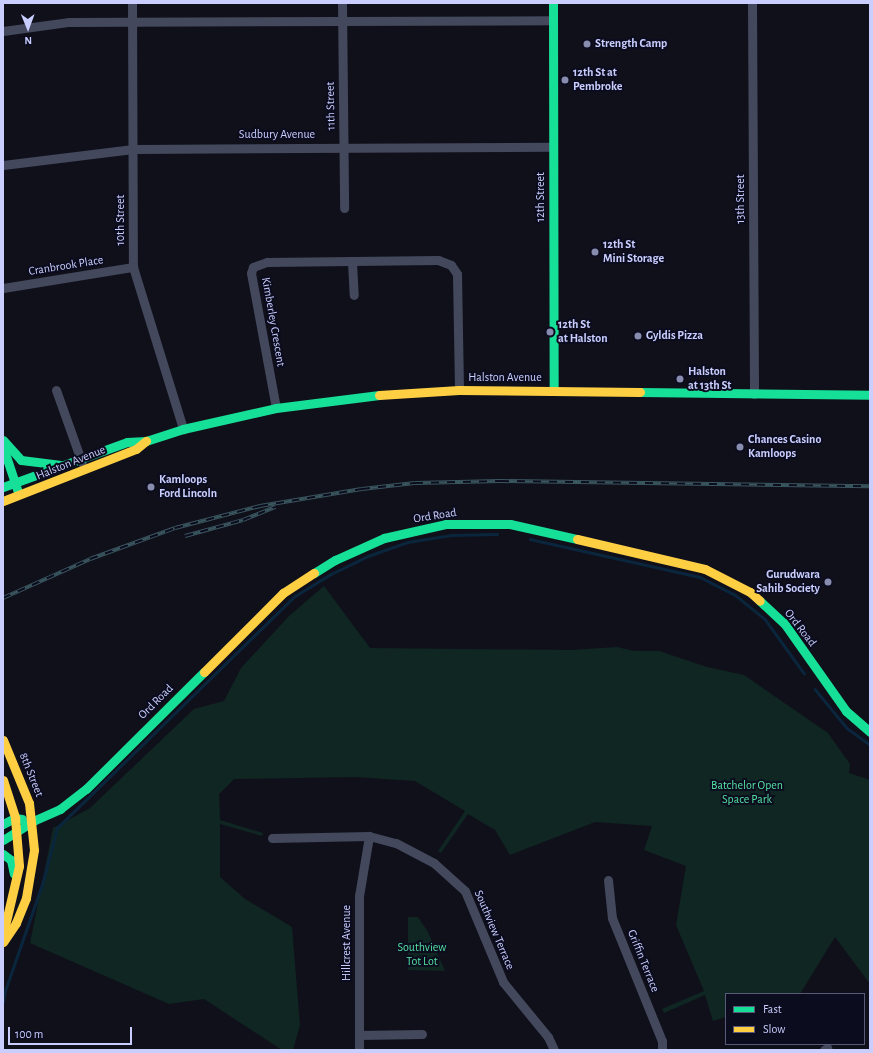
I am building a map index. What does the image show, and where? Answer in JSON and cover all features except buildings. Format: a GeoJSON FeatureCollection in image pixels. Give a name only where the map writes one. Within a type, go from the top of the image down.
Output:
{"type":"FeatureCollection","features":[{"type":"Feature","properties":{"kind":"street","name":"10th Street"},"geometry":{"type":"LineString","coordinates":[[132,3],[134,268],[183,429]]}},
{"type":"Feature","properties":{"kind":"street","name":"11th Street"},"geometry":{"type":"LineString","coordinates":[[342,3],[344,208]]}},
{"type":"Feature","properties":{"kind":"street","name":"12th Street"},"geometry":{"type":"LineString","coordinates":[[553,3],[554,390]]}},
{"type":"Feature","properties":{"kind":"street","name":"13th Street"},"geometry":{"type":"LineString","coordinates":[[752,3],[754,394]]}},
{"type":"Feature","properties":{"kind":"street"},"geometry":{"type":"LineString","coordinates":[[3,31],[69,22],[553,20]]}},
{"type":"Feature","properties":{"kind":"street","name":"Sudbury Avenue"},"geometry":{"type":"LineString","coordinates":[[3,165],[133,149],[553,147]]}},
{"type":"Feature","properties":{"kind":"street","name":"Kimberley Crescent"},"geometry":{"type":"LineString","coordinates":[[276,408],[252,280],[253,268],[267,262],[438,260],[451,265],[457,274],[459,390]]}},
{"type":"Feature","properties":{"kind":"street"},"geometry":{"type":"LineString","coordinates":[[352,262],[354,295]]}},
{"type":"Feature","properties":{"kind":"street","name":"Cranbrook Place"},"geometry":{"type":"LineString","coordinates":[[3,288],[134,268]]}},
{"type":"Feature","properties":{"kind":"street"},"geometry":{"type":"LineString","coordinates":[[56,390],[85,470]]}},
{"type":"Feature","properties":{"kind":"street","name":"Halston Avenue"},"geometry":{"type":"LineString","coordinates":[[3,487],[15,484],[127,442],[146,441],[183,429],[276,408],[355,397],[459,390],[870,395]]}},
{"type":"Feature","properties":{"kind":"street"},"geometry":{"type":"LineString","coordinates":[[3,440],[21,460],[65,465]]}},
{"type":"Feature","properties":{"kind":"street","name":"Halston Avenue"},"geometry":{"type":"LineString","coordinates":[[3,501],[20,496],[136,449],[146,441]]}},
{"type":"Feature","properties":{"kind":"street"},"geometry":{"type":"LineString","coordinates":[[3,447],[20,496]]}},
{"type":"Feature","properties":{"kind":"street","name":"Ord Road"},"geometry":{"type":"LineString","coordinates":[[3,840],[33,821],[60,809],[86,789],[283,593],[334,560],[384,538],[446,524],[510,524],[705,569],[750,592],[784,623],[846,711],[870,732]]}},
{"type":"Feature","properties":{"kind":"street","name":"8th Street"},"geometry":{"type":"LineString","coordinates":[[3,740],[23,784],[33,821],[32,872],[26,898],[16,923],[3,942]]}},
{"type":"Feature","properties":{"kind":"street"},"geometry":{"type":"LineString","coordinates":[[3,780],[15,818],[19,866],[3,934]]}},
{"type":"Feature","properties":{"kind":"street"},"geometry":{"type":"LineString","coordinates":[[3,824],[15,818],[33,821]]}},
{"type":"Feature","properties":{"kind":"street","name":"Southview Terrace"},"geometry":{"type":"LineString","coordinates":[[272,838],[370,836],[396,843],[434,863],[465,891],[503,982],[548,1037],[554,1050]]}},
{"type":"Feature","properties":{"kind":"street","name":"Hillcrest Avenue"},"geometry":{"type":"LineString","coordinates":[[359,1050],[359,896],[370,836]]}},
{"type":"Feature","properties":{"kind":"street"},"geometry":{"type":"LineString","coordinates":[[3,854],[14,867],[15,884]]}},
{"type":"Feature","properties":{"kind":"street","name":"Griffin Terrace"},"geometry":{"type":"LineString","coordinates":[[608,880],[612,918],[662,1040],[662,1050]]}},
{"type":"Feature","properties":{"kind":"street"},"geometry":{"type":"LineString","coordinates":[[359,1035],[422,1034]]}},
{"type":"Feature","properties":{"kind":"green space","name":"Batchelor Open Space Park"},"geometry":{"type":"Polygon","coordinates":[[[324,586],[370,648],[571,650],[617,647],[634,651],[659,651],[707,667],[744,675],[828,733],[850,764],[849,773],[870,780],[870,984],[835,937],[801,993],[725,993],[725,1017],[713,1021],[705,995],[664,1013],[662,1009],[704,991],[676,925],[686,866],[644,850],[652,826],[595,822],[510,855],[495,830],[468,814],[441,853],[438,851],[465,811],[415,781],[356,777],[234,779],[219,794],[220,820],[263,833],[262,836],[220,824],[220,877],[245,899],[292,927],[300,1025],[293,1050],[282,1050],[204,999],[169,1004],[30,943],[53,828],[90,808],[194,709],[224,701],[241,668],[289,616],[324,586]]]}},
{"type":"Feature","properties":{"kind":"green space","name":"Southview Tot Lot"},"geometry":{"type":"Polygon","coordinates":[[[408,917],[418,917],[428,932],[445,971],[408,970],[408,917]]]}},
{"type":"Feature","properties":{"kind":"waterway"},"geometry":{"type":"LineString","coordinates":[[3,1002],[5,991],[42,885],[57,828],[295,596],[331,574],[368,556],[408,542],[451,535],[497,534]]}},
{"type":"Feature","properties":{"kind":"waterway"},"geometry":{"type":"LineString","coordinates":[[530,539],[700,577],[734,594],[765,619],[804,673]]}},
{"type":"Feature","properties":{"kind":"waterway"},"geometry":{"type":"LineString","coordinates":[[815,689],[847,728],[870,745]]}},
{"type":"Feature","properties":{"kind":"railway"},"geometry":{"type":"LineString","coordinates":[[3,598],[90,559],[175,528],[260,506],[362,489],[415,483],[501,481],[870,486]]}},
{"type":"Feature","properties":{"kind":"railway"},"geometry":{"type":"LineString","coordinates":[[185,536],[243,520],[276,507]]}},
{"type":"Feature","properties":{"kind":"traffic: fast"},"geometry":{"type":"LineString","coordinates":[[553,3],[554,390]]}},
{"type":"Feature","properties":{"kind":"traffic: fast"},"geometry":{"type":"LineString","coordinates":[[640,392],[870,395]]}},
{"type":"Feature","properties":{"kind":"traffic: fast"},"geometry":{"type":"LineString","coordinates":[[3,487],[127,442],[146,441],[183,429],[276,408],[379,395]]}},
{"type":"Feature","properties":{"kind":"traffic: fast"},"geometry":{"type":"LineString","coordinates":[[3,440],[21,460],[59,465]]}},
{"type":"Feature","properties":{"kind":"traffic: fast"},"geometry":{"type":"LineString","coordinates":[[3,447],[18,492]]}},
{"type":"Feature","properties":{"kind":"traffic: fast"},"geometry":{"type":"LineString","coordinates":[[314,573],[335,560],[384,538],[446,524],[510,524],[577,539]]}},
{"type":"Feature","properties":{"kind":"traffic: fast"},"geometry":{"type":"LineString","coordinates":[[760,601],[784,623],[846,711],[870,732]]}},
{"type":"Feature","properties":{"kind":"traffic: fast"},"geometry":{"type":"LineString","coordinates":[[3,840],[33,821],[60,809],[86,789],[204,672]]}},
{"type":"Feature","properties":{"kind":"traffic: fast"},"geometry":{"type":"LineString","coordinates":[[3,824],[15,818],[22,819]]}},
{"type":"Feature","properties":{"kind":"traffic: fast"},"geometry":{"type":"LineString","coordinates":[[3,854],[11,860],[14,874]]}},
{"type":"Feature","properties":{"kind":"traffic: slow"},"geometry":{"type":"LineString","coordinates":[[379,395],[459,390],[640,392]]}},
{"type":"Feature","properties":{"kind":"traffic: slow"},"geometry":{"type":"LineString","coordinates":[[3,501],[136,449],[146,441]]}},
{"type":"Feature","properties":{"kind":"traffic: slow"},"geometry":{"type":"LineString","coordinates":[[577,539],[705,569],[750,592],[760,601]]}},
{"type":"Feature","properties":{"kind":"traffic: slow"},"geometry":{"type":"LineString","coordinates":[[204,672],[283,593],[314,573]]}},
{"type":"Feature","properties":{"kind":"traffic: slow"},"geometry":{"type":"LineString","coordinates":[[3,740],[29,803],[34,850],[26,898],[16,923],[3,942]]}},
{"type":"Feature","properties":{"kind":"traffic: slow"},"geometry":{"type":"LineString","coordinates":[[3,780],[15,818],[19,866],[3,934]]}},
{"type":"Feature","properties":{"kind":"place","name":"Strength Camp"},"geometry":{"type":"Point","coordinates":[587,44]}},
{"type":"Feature","properties":{"kind":"place","name":"12th St at Pembroke"},"geometry":{"type":"Point","coordinates":[565,80]}},
{"type":"Feature","properties":{"kind":"place","name":"12th St Mini Storage"},"geometry":{"type":"Point","coordinates":[595,252]}},
{"type":"Feature","properties":{"kind":"place","name":"12th St at Halston"},"geometry":{"type":"Point","coordinates":[550,332]}},
{"type":"Feature","properties":{"kind":"place","name":"Gyldis Pizza"},"geometry":{"type":"Point","coordinates":[638,336]}},
{"type":"Feature","properties":{"kind":"place","name":"Halston at 13th St"},"geometry":{"type":"Point","coordinates":[680,379]}},
{"type":"Feature","properties":{"kind":"place","name":"Chances Casino Kamloops"},"geometry":{"type":"Point","coordinates":[740,447]}},
{"type":"Feature","properties":{"kind":"place","name":"Kamloops Ford Lincoln"},"geometry":{"type":"Point","coordinates":[151,487]}},
{"type":"Feature","properties":{"kind":"place","name":"Gurudwara Sahib Society"},"geometry":{"type":"Point","coordinates":[828,582]}}]}
